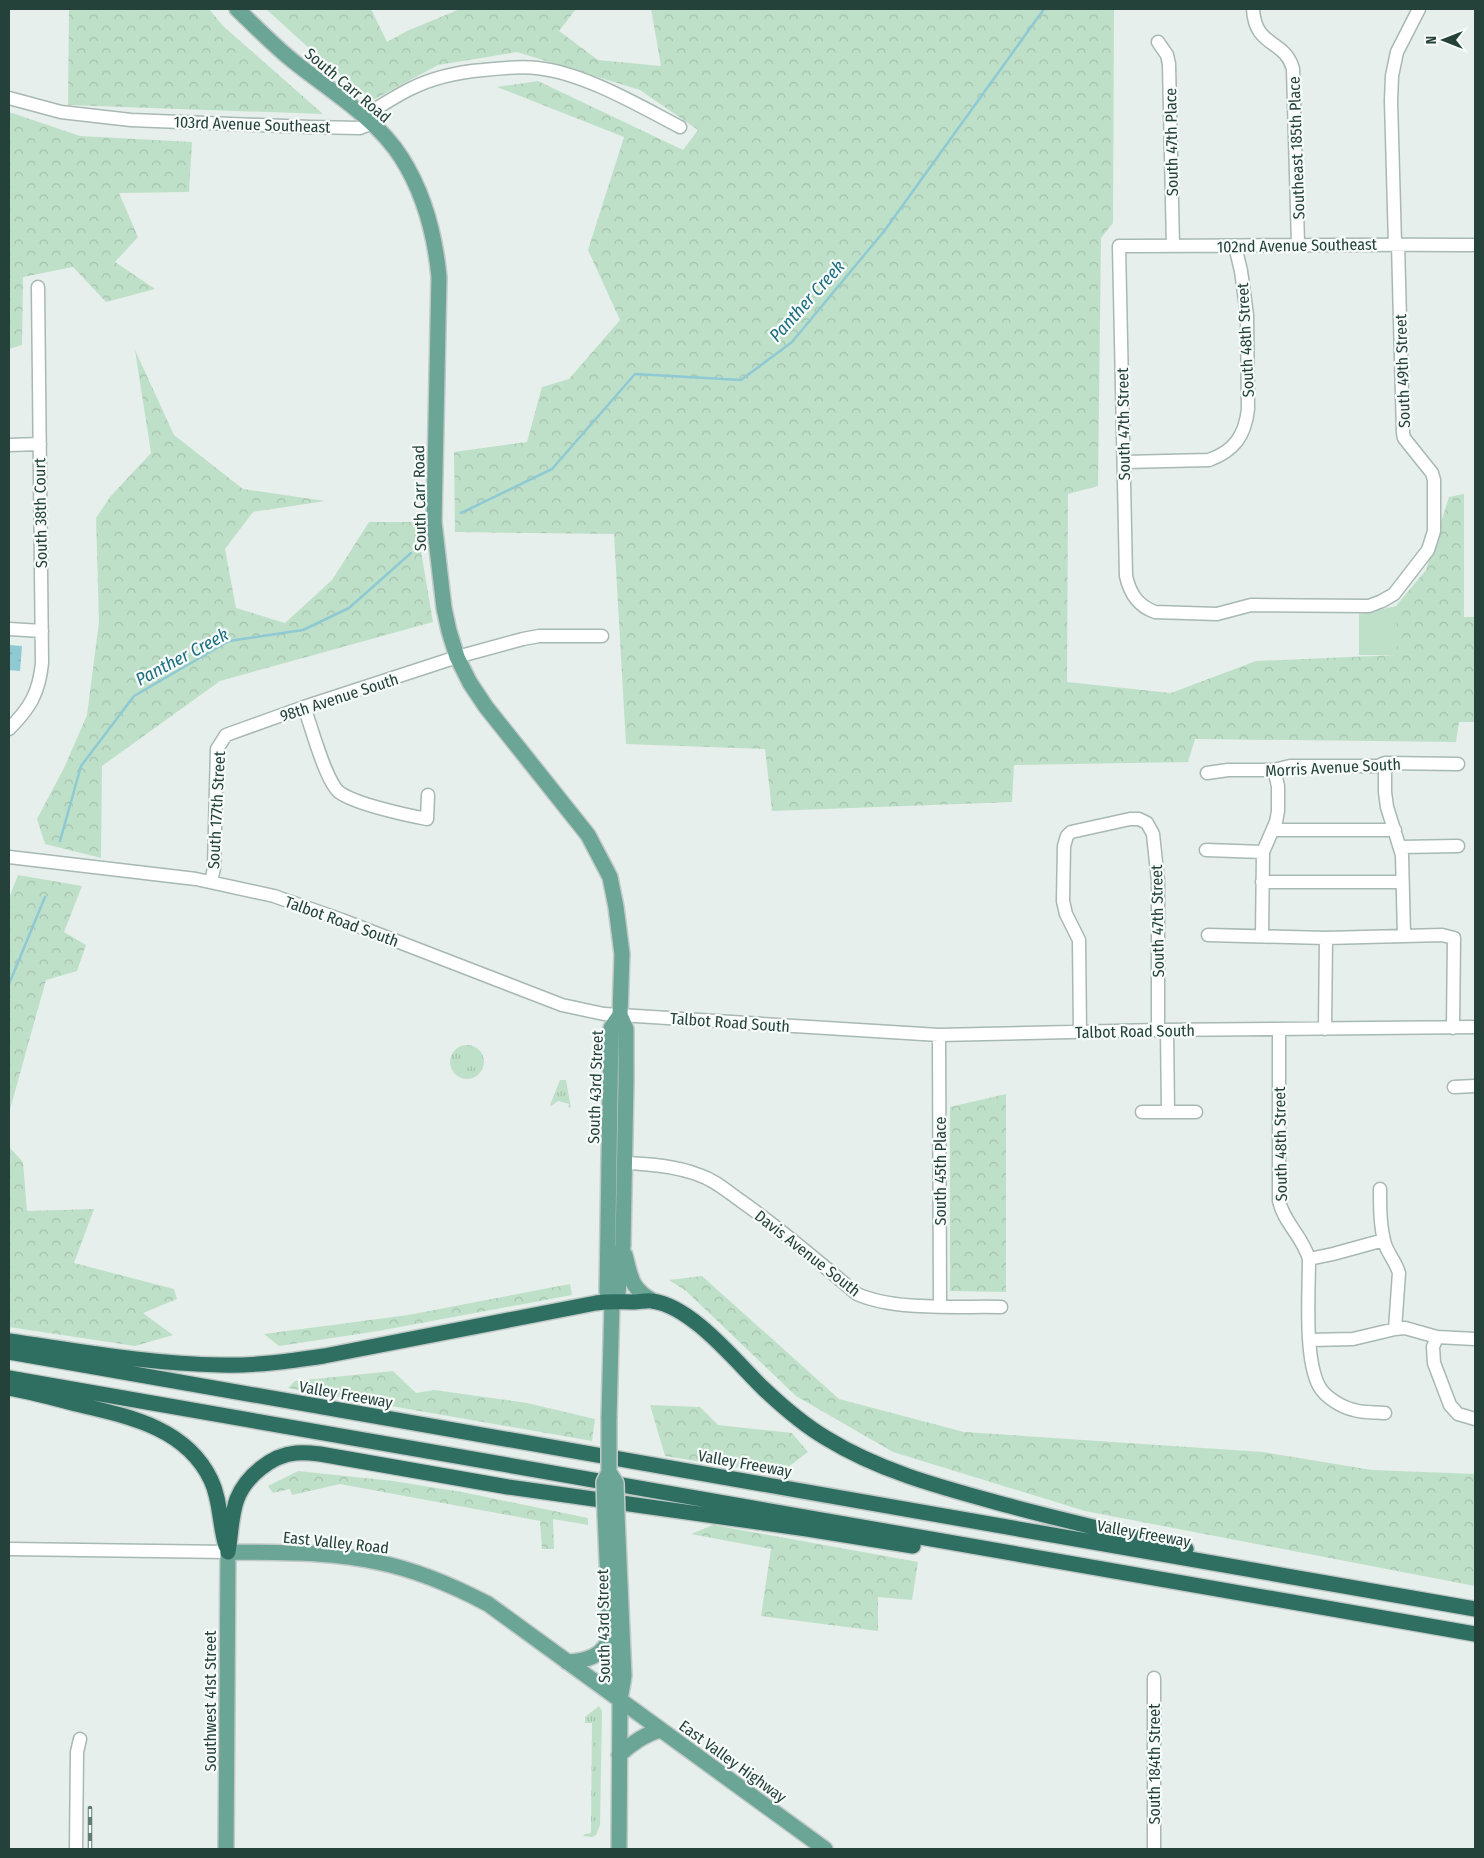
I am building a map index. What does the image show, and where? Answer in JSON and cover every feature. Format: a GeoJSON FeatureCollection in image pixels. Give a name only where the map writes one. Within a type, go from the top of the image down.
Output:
{"type":"FeatureCollection","features":[{"type":"Feature","properties":{"kind":"highway"},"geometry":{"type":"LineString","coordinates":[[9,1341],[150,1361],[222,1365],[281,1363],[612,1301],[653,1301],[689,1317],[727,1351],[765,1390],[825,1438],[878,1464],[948,1489],[1100,1529],[1218,1556],[1279,1574]]}},
{"type":"Feature","properties":{"kind":"highway","name":"Valley Freeway"},"geometry":{"type":"LineString","coordinates":[[9,1352],[1475,1609]]}},
{"type":"Feature","properties":{"kind":"highway"},"geometry":{"type":"LineString","coordinates":[[9,1360],[1475,1616]]}},
{"type":"Feature","properties":{"kind":"highway"},"geometry":{"type":"LineString","coordinates":[[9,1378],[1475,1634]]}},
{"type":"Feature","properties":{"kind":"highway"},"geometry":{"type":"LineString","coordinates":[[9,1388],[133,1417],[179,1440],[200,1461],[210,1479],[221,1516],[221,1532],[228,1552]]}},
{"type":"Feature","properties":{"kind":"highway"},"geometry":{"type":"LineString","coordinates":[[228,1552],[237,1499],[246,1485],[268,1463],[295,1453],[320,1454],[508,1487],[807,1529],[968,1555],[983,1548]]}},
{"type":"Feature","properties":{"kind":"main road","name":"South Carr Road"},"geometry":{"type":"LineString","coordinates":[[237,9],[293,61],[368,120],[401,157],[417,187],[431,225],[439,277],[434,522],[444,608],[457,657],[470,682],[486,707],[588,835],[610,877],[621,934],[620,1015]]}},
{"type":"Feature","properties":{"kind":"main road","name":"South 43rd Street"},"geometry":{"type":"LineString","coordinates":[[612,1301],[618,1293],[622,1245],[626,1029],[620,1015]]}},
{"type":"Feature","properties":{"kind":"main road","name":"South 43rd Street"},"geometry":{"type":"LineString","coordinates":[[620,1015],[611,1028],[607,1292],[612,1301],[609,1472],[604,1482],[611,1514],[624,1676],[620,1700]]}},
{"type":"Feature","properties":{"kind":"main road"},"geometry":{"type":"LineString","coordinates":[[622,1245],[632,1281],[641,1294],[653,1301]]}},
{"type":"Feature","properties":{"kind":"main road","name":"South 43rd Street"},"geometry":{"type":"LineString","coordinates":[[611,1514],[612,1674],[620,1700]]}},
{"type":"Feature","properties":{"kind":"main road","name":"East Valley Road"},"geometry":{"type":"LineString","coordinates":[[228,1552],[302,1554],[351,1558],[375,1561],[418,1572],[444,1582],[488,1604],[620,1700]]}},
{"type":"Feature","properties":{"kind":"main road","name":"Southwest 41st Street"},"geometry":{"type":"LineString","coordinates":[[226,1849],[228,1552]]}},
{"type":"Feature","properties":{"kind":"main road"},"geometry":{"type":"LineString","coordinates":[[567,1662],[580,1662],[591,1659],[604,1649],[611,1636]]}},
{"type":"Feature","properties":{"kind":"main road"},"geometry":{"type":"LineString","coordinates":[[618,1849],[620,1700]]}},
{"type":"Feature","properties":{"kind":"main road","name":"East Valley Highway"},"geometry":{"type":"LineString","coordinates":[[620,1700],[825,1849]]}},
{"type":"Feature","properties":{"kind":"main road"},"geometry":{"type":"LineString","coordinates":[[619,1755],[632,1744],[660,1730]]}},
{"type":"Feature","properties":{"kind":"street","name":"Southeast 185th Place"},"geometry":{"type":"LineString","coordinates":[[1252,9],[1254,23],[1259,33],[1285,53],[1291,61],[1293,70],[1298,244]]}},
{"type":"Feature","properties":{"kind":"street","name":"South 49th Street"},"geometry":{"type":"LineString","coordinates":[[1136,600],[1147,609],[1155,612],[1217,614],[1251,605],[1370,606],[1382,602],[1394,594],[1428,550],[1433,538],[1434,480],[1432,473],[1404,438],[1403,433],[1391,101],[1392,76],[1397,52],[1418,9]]}},
{"type":"Feature","properties":{"kind":"street","name":"South 47th Place"},"geometry":{"type":"LineString","coordinates":[[1158,42],[1167,55],[1169,64],[1173,246]]}},
{"type":"Feature","properties":{"kind":"street","name":"103rd Avenue Southeast"},"geometry":{"type":"LineString","coordinates":[[9,98],[61,112],[131,120],[360,128],[410,89],[435,79],[469,71],[536,68],[562,73],[614,93],[680,127]]}},
{"type":"Feature","properties":{"kind":"street","name":"102nd Avenue Southeast"},"geometry":{"type":"LineString","coordinates":[[1119,246],[1475,245]]}},
{"type":"Feature","properties":{"kind":"street","name":"South 47th Street"},"geometry":{"type":"LineString","coordinates":[[1119,246],[1126,576],[1132,595],[1136,600]]}},
{"type":"Feature","properties":{"kind":"street","name":"South 48th Street"},"geometry":{"type":"LineString","coordinates":[[1124,462],[1209,460],[1229,450],[1242,434],[1247,422],[1248,409],[1247,315],[1241,271],[1235,246]]}},
{"type":"Feature","properties":{"kind":"street","name":"South 38th Court"},"geometry":{"type":"LineString","coordinates":[[9,729],[31,704],[37,692],[42,663],[38,287]]}},
{"type":"Feature","properties":{"kind":"street"},"geometry":{"type":"LineString","coordinates":[[9,445],[40,444]]}},
{"type":"Feature","properties":{"kind":"street"},"geometry":{"type":"LineString","coordinates":[[9,629],[42,631]]}},
{"type":"Feature","properties":{"kind":"street","name":"98th Avenue South"},"geometry":{"type":"LineString","coordinates":[[222,739],[226,735],[304,707],[457,657],[523,639],[539,636],[602,636]]}},
{"type":"Feature","properties":{"kind":"street"},"geometry":{"type":"LineString","coordinates":[[304,707],[330,780],[338,791],[350,798],[402,814],[427,819],[428,795]]}},
{"type":"Feature","properties":{"kind":"street","name":"South 177th Street"},"geometry":{"type":"LineString","coordinates":[[210,882],[214,868],[217,749],[222,739]]}},
{"type":"Feature","properties":{"kind":"street"},"geometry":{"type":"LineString","coordinates":[[1385,763],[1384,792],[1402,855],[1404,936]]}},
{"type":"Feature","properties":{"kind":"street","name":"Morris Avenue South"},"geometry":{"type":"LineString","coordinates":[[1207,773],[1228,770],[1274,770],[1290,766],[1378,766],[1385,763],[1458,764]]}},
{"type":"Feature","properties":{"kind":"street"},"geometry":{"type":"LineString","coordinates":[[1262,936],[1263,852],[1273,830],[1278,811],[1278,786],[1274,770]]}},
{"type":"Feature","properties":{"kind":"street","name":"South 47th Street"},"geometry":{"type":"LineString","coordinates":[[1080,1032],[1079,940],[1066,914],[1063,901],[1064,846],[1067,836],[1071,832],[1130,819],[1140,819],[1147,822],[1153,834],[1158,881],[1168,1112]]}},
{"type":"Feature","properties":{"kind":"street"},"geometry":{"type":"LineString","coordinates":[[1273,830],[1395,830]]}},
{"type":"Feature","properties":{"kind":"street"},"geometry":{"type":"LineString","coordinates":[[1400,847],[1458,846]]}},
{"type":"Feature","properties":{"kind":"street"},"geometry":{"type":"LineString","coordinates":[[1206,850],[1263,852]]}},
{"type":"Feature","properties":{"kind":"street","name":"Talbot Road South"},"geometry":{"type":"LineString","coordinates":[[9,857],[210,882],[291,901],[562,1005],[582,1010],[620,1015],[940,1035],[1163,1030],[1475,1028]]}},
{"type":"Feature","properties":{"kind":"street"},"geometry":{"type":"LineString","coordinates":[[1262,882],[1402,882]]}},
{"type":"Feature","properties":{"kind":"street"},"geometry":{"type":"LineString","coordinates":[[1208,935],[1326,938],[1442,935],[1454,938],[1453,1028]]}},
{"type":"Feature","properties":{"kind":"street"},"geometry":{"type":"LineString","coordinates":[[1325,1029],[1326,938]]}},
{"type":"Feature","properties":{"kind":"street","name":"South 48th Street"},"geometry":{"type":"LineString","coordinates":[[1279,1029],[1280,1201],[1284,1216],[1306,1248],[1309,1259],[1310,1355],[1315,1375],[1320,1387],[1327,1396],[1353,1410],[1384,1414]]}},
{"type":"Feature","properties":{"kind":"street","name":"South 45th Place"},"geometry":{"type":"LineString","coordinates":[[940,1035],[940,1306]]}},
{"type":"Feature","properties":{"kind":"street"},"geometry":{"type":"LineString","coordinates":[[1454,1087],[1475,1086]]}},
{"type":"Feature","properties":{"kind":"street"},"geometry":{"type":"LineString","coordinates":[[1142,1112],[1196,1112]]}},
{"type":"Feature","properties":{"kind":"street","name":"Davis Avenue South"},"geometry":{"type":"LineString","coordinates":[[624,1162],[684,1170],[714,1182],[756,1212],[857,1294],[880,1303],[1001,1307]]}},
{"type":"Feature","properties":{"kind":"street"},"geometry":{"type":"LineString","coordinates":[[1380,1189],[1385,1246],[1397,1265],[1399,1272],[1395,1329]]}},
{"type":"Feature","properties":{"kind":"street"},"geometry":{"type":"LineString","coordinates":[[1309,1259],[1384,1240]]}},
{"type":"Feature","properties":{"kind":"street"},"geometry":{"type":"LineString","coordinates":[[1310,1340],[1353,1339],[1395,1329],[1415,1330],[1437,1337],[1475,1339]]}},
{"type":"Feature","properties":{"kind":"street"},"geometry":{"type":"LineString","coordinates":[[1437,1337],[1433,1347],[1434,1363],[1450,1405],[1458,1414],[1475,1419]]}},
{"type":"Feature","properties":{"kind":"street","name":"East Valley Road"},"geometry":{"type":"LineString","coordinates":[[9,1548],[228,1552]]}},
{"type":"Feature","properties":{"kind":"street","name":"South 184th Street"},"geometry":{"type":"LineString","coordinates":[[1154,1678],[1154,1849]]}},
{"type":"Feature","properties":{"kind":"street"},"geometry":{"type":"LineString","coordinates":[[76,1849],[77,1752],[80,1738]]}},
{"type":"Feature","properties":{"kind":"green space"},"geometry":{"type":"Polygon","coordinates":[[[69,9],[209,9],[223,26],[323,114],[68,105],[69,9]]]}},
{"type":"Feature","properties":{"kind":"green space"},"geometry":{"type":"Polygon","coordinates":[[[266,9],[371,9],[387,42],[407,31],[460,9],[576,9],[559,31],[598,60],[661,66],[651,9],[1114,9],[1113,223],[1101,238],[1098,486],[1068,494],[1067,682],[1171,693],[1256,661],[1396,655],[1396,606],[1426,570],[1449,497],[1464,494],[1464,617],[1475,617],[1475,722],[1459,722],[1456,742],[1195,739],[1188,762],[1014,765],[1012,802],[772,811],[765,749],[626,744],[614,534],[455,532],[454,452],[527,442],[542,387],[569,379],[620,320],[588,250],[624,137],[497,87],[538,81],[683,150],[698,130],[640,90],[517,52],[438,65],[371,101],[266,9]]]}},
{"type":"Feature","properties":{"kind":"green space"},"geometry":{"type":"Polygon","coordinates":[[[9,112],[80,136],[192,142],[189,192],[119,193],[138,237],[115,262],[155,289],[106,302],[73,267],[23,277],[22,345],[9,349],[9,112]]]}},
{"type":"Feature","properties":{"kind":"green space"},"geometry":{"type":"Polygon","coordinates":[[[135,350],[174,435],[243,489],[325,501],[253,512],[225,549],[236,608],[285,623],[332,580],[369,522],[416,522],[433,622],[220,681],[102,766],[101,858],[45,844],[37,819],[64,768],[87,715],[99,622],[96,518],[110,497],[151,453],[135,350]]]}},
{"type":"Feature","properties":{"kind":"green space"},"geometry":{"type":"Polygon","coordinates":[[[1396,606],[1397,655],[1359,655],[1359,614],[1396,606]]]}},
{"type":"Feature","properties":{"kind":"green space"},"geometry":{"type":"Polygon","coordinates":[[[18,875],[82,886],[64,932],[86,945],[77,971],[46,980],[9,1113],[9,898],[18,875]]]}},
{"type":"Feature","properties":{"kind":"green space"},"geometry":{"type":"Polygon","coordinates":[[[467,1045],[474,1046],[479,1050],[483,1055],[483,1069],[479,1074],[474,1078],[467,1079],[460,1078],[455,1074],[451,1069],[450,1062],[451,1055],[455,1050],[460,1046],[467,1045]]]}},
{"type":"Feature","properties":{"kind":"green space"},"geometry":{"type":"Polygon","coordinates":[[[560,1080],[566,1080],[571,1108],[568,1107],[569,1104],[558,1101],[550,1105],[560,1080]]]}},
{"type":"Feature","properties":{"kind":"green space"},"geometry":{"type":"Polygon","coordinates":[[[1006,1094],[1006,1292],[950,1291],[950,1107],[1006,1094]]]}},
{"type":"Feature","properties":{"kind":"green space"},"geometry":{"type":"Polygon","coordinates":[[[9,1147],[23,1162],[27,1211],[94,1209],[74,1263],[174,1289],[177,1299],[143,1313],[173,1335],[135,1346],[9,1327],[9,1147]]]}},
{"type":"Feature","properties":{"kind":"green space"},"geometry":{"type":"Polygon","coordinates":[[[702,1276],[839,1399],[964,1432],[1263,1452],[1372,1470],[1475,1474],[1475,1586],[1085,1511],[893,1452],[796,1396],[686,1291],[669,1280],[702,1276]]]}},
{"type":"Feature","properties":{"kind":"green space"},"geometry":{"type":"Polygon","coordinates":[[[570,1284],[572,1295],[378,1331],[279,1346],[264,1334],[408,1315],[570,1284]]]}},
{"type":"Feature","properties":{"kind":"green space"},"geometry":{"type":"Polygon","coordinates":[[[393,1371],[416,1393],[434,1390],[527,1403],[595,1419],[592,1441],[288,1388],[295,1381],[393,1371]]]}},
{"type":"Feature","properties":{"kind":"green space"},"geometry":{"type":"Polygon","coordinates":[[[650,1405],[700,1407],[718,1425],[792,1433],[808,1452],[779,1474],[665,1456],[650,1405]]]}},
{"type":"Feature","properties":{"kind":"green space"},"geometry":{"type":"Polygon","coordinates":[[[298,1471],[393,1481],[462,1492],[588,1518],[588,1525],[553,1519],[554,1549],[542,1549],[540,1521],[340,1484],[292,1495],[290,1489],[273,1493],[268,1486],[298,1471]]]}},
{"type":"Feature","properties":{"kind":"green space"},"geometry":{"type":"Polygon","coordinates":[[[713,1525],[918,1562],[912,1600],[878,1597],[878,1631],[761,1616],[771,1549],[691,1534],[713,1525]]]}},
{"type":"Feature","properties":{"kind":"green space"},"geometry":{"type":"Polygon","coordinates":[[[599,1706],[602,1711],[600,1825],[596,1835],[592,1837],[583,1836],[591,1833],[592,1723],[585,1723],[585,1717],[599,1706]]]}},
{"type":"Feature","properties":{"kind":"water"},"geometry":{"type":"Polygon","coordinates":[[[9,645],[22,646],[20,671],[9,670],[9,645]]]}},
{"type":"Feature","properties":{"kind":"waterway","name":"Panther Creek"},"geometry":{"type":"LineString","coordinates":[[461,513],[552,469],[635,374],[741,380],[792,342],[885,230],[1044,9]]}},
{"type":"Feature","properties":{"kind":"waterway","name":"Panther Creek"},"geometry":{"type":"LineString","coordinates":[[60,841],[81,766],[134,696],[229,641],[303,630],[349,608],[411,553]]}},
{"type":"Feature","properties":{"kind":"waterway","name":"Panther Creek"},"geometry":{"type":"LineString","coordinates":[[9,984],[45,897]]}},
{"type":"Feature","properties":{"kind":"railway"},"geometry":{"type":"LineString","coordinates":[[90,1808],[90,1849]]}}]}
